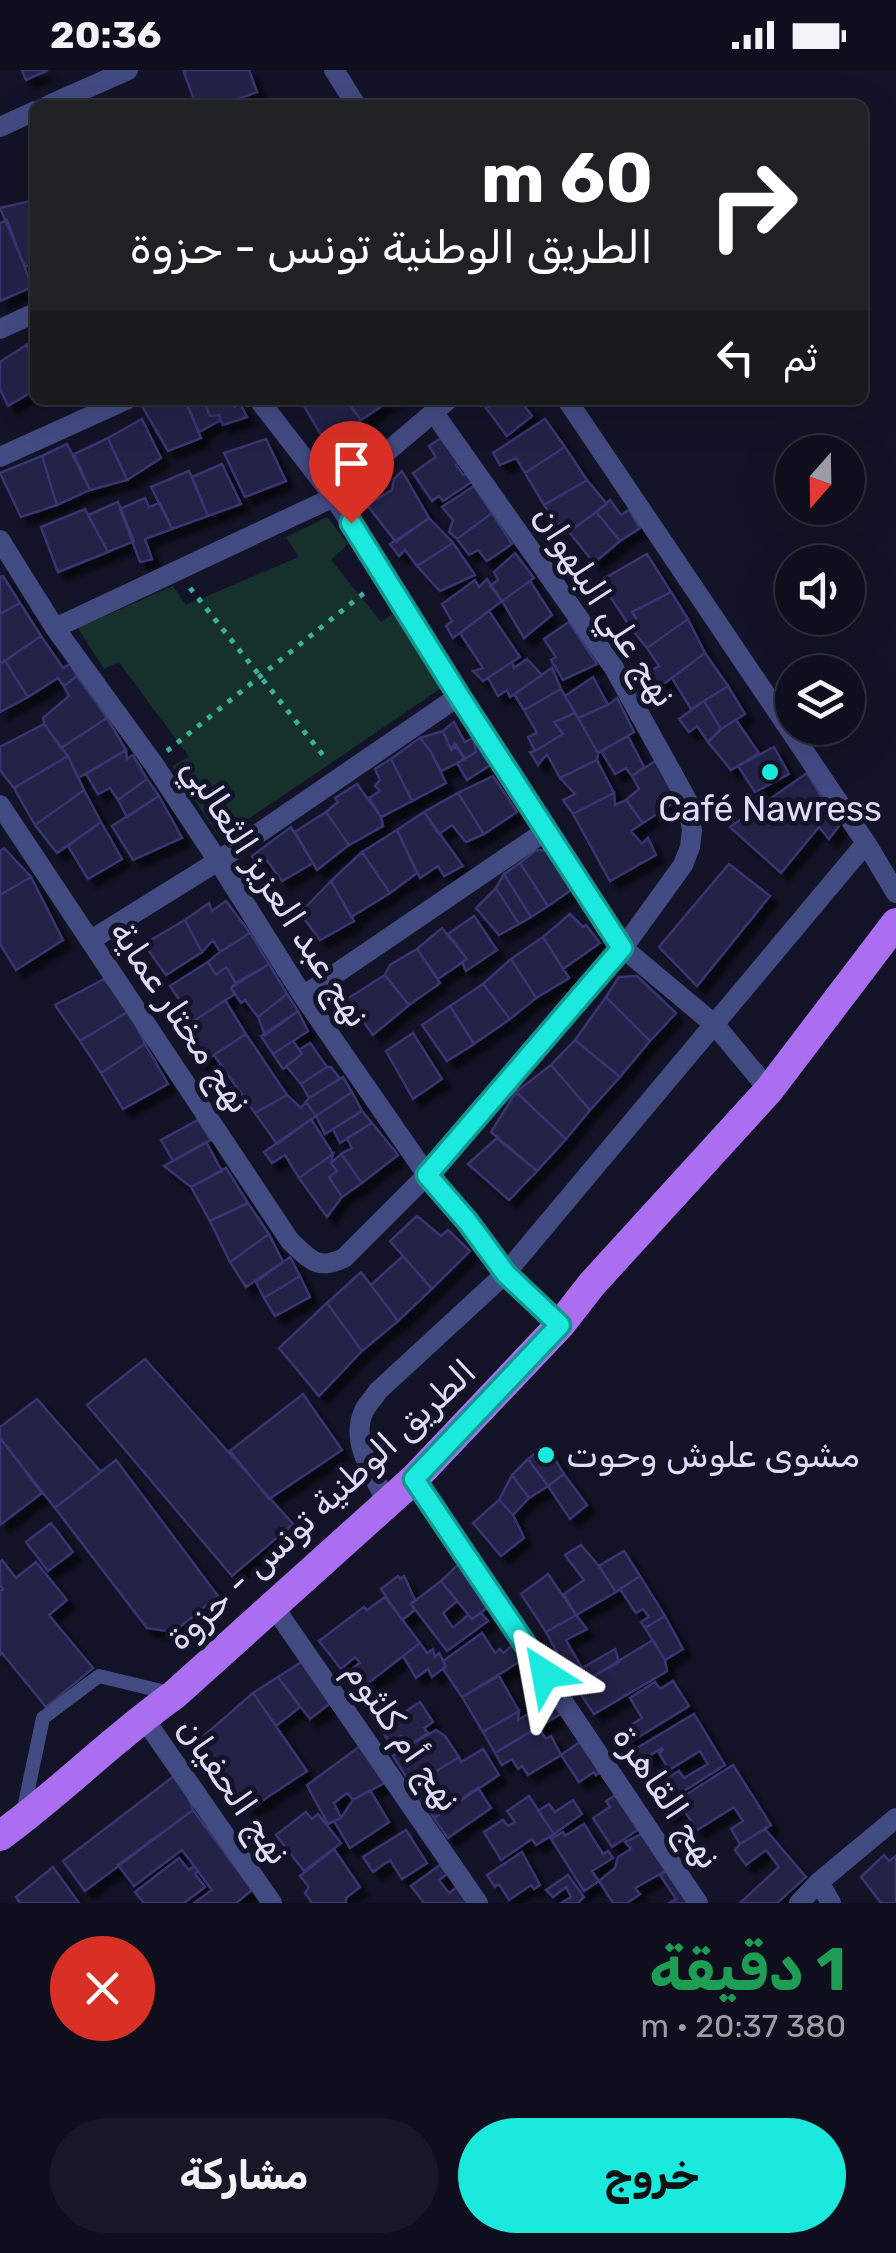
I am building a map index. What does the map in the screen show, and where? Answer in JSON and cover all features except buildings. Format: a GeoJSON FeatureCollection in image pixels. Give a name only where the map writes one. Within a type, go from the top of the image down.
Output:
{"type":"FeatureCollection","features":[{"type":"Feature","properties":{"kind":"main road","name":"الطريق الوطنية تونس - حزوة"},"geometry":{"type":"LineString","coordinates":[[11,1828],[174,1695],[414,1479],[560,1325],[592,1284],[770,1090],[896,924]]}},
{"type":"Feature","properties":{"kind":"street"},"geometry":{"type":"LineString","coordinates":[[60,100],[128,70]]}},
{"type":"Feature","properties":{"kind":"street"},"geometry":{"type":"LineString","coordinates":[[334,70],[353,100]]}},
{"type":"Feature","properties":{"kind":"street"},"geometry":{"type":"LineString","coordinates":[[0,127],[30,113]]}},
{"type":"Feature","properties":{"kind":"street"},"geometry":{"type":"LineString","coordinates":[[0,328],[30,315]]}},
{"type":"Feature","properties":{"kind":"street"},"geometry":{"type":"LineString","coordinates":[[0,457],[115,405]]}},
{"type":"Feature","properties":{"kind":"street"},"geometry":{"type":"LineString","coordinates":[[263,405],[334,497],[622,948],[715,1025],[770,1090]]}},
{"type":"Feature","properties":{"kind":"street"},"geometry":{"type":"LineString","coordinates":[[570,405],[896,892]]}},
{"type":"Feature","properties":{"kind":"street"},"geometry":{"type":"LineString","coordinates":[[55,628],[334,497],[441,406]]}},
{"type":"Feature","properties":{"kind":"street","name":"نهج علي البلهوان"},"geometry":{"type":"LineString","coordinates":[[441,406],[614,668],[687,800],[692,830],[683,866],[622,948]]}},
{"type":"Feature","properties":{"kind":"street","name":"نهج عبد العزيز الثعالبي"},"geometry":{"type":"LineString","coordinates":[[0,540],[55,628],[153,762],[303,996],[427,1175],[506,1274],[560,1325]]}},
{"type":"Feature","properties":{"kind":"street"},"geometry":{"type":"LineString","coordinates":[[91,940],[218,860],[459,696]]}},
{"type":"Feature","properties":{"kind":"street","name":"نهج مختار عماية"},"geometry":{"type":"LineString","coordinates":[[0,804],[290,1240],[313,1261],[328,1265],[344,1258],[427,1175]]}},
{"type":"Feature","properties":{"kind":"street"},"geometry":{"type":"LineString","coordinates":[[303,996],[547,830]]}},
{"type":"Feature","properties":{"kind":"street"},"geometry":{"type":"LineString","coordinates":[[388,1504],[361,1447],[359,1426],[378,1391],[506,1274],[866,842]]}},
{"type":"Feature","properties":{"kind":"street"},"geometry":{"type":"LineString","coordinates":[[427,1175],[622,948]]}},
{"type":"Feature","properties":{"kind":"street","name":"نهج القاهرة"},"geometry":{"type":"LineString","coordinates":[[414,1479],[698,1903]]}},
{"type":"Feature","properties":{"kind":"street","name":"نهج أم كلثوم"},"geometry":{"type":"LineString","coordinates":[[274,1607],[478,1903]]}},
{"type":"Feature","properties":{"kind":"street","name":"نهج الحفيان"},"geometry":{"type":"LineString","coordinates":[[143,1717],[272,1903]]}},
{"type":"Feature","properties":{"kind":"street"},"geometry":{"type":"LineString","coordinates":[[798,1903],[896,1818]]}},
{"type":"Feature","properties":{"kind":"street"},"geometry":{"type":"LineString","coordinates":[[819,1882],[831,1903]]}},
{"type":"Feature","properties":{"kind":"lane"},"geometry":{"type":"LineString","coordinates":[[11,1828],[43,1718],[99,1676],[174,1695]]}},
{"type":"Feature","properties":{"kind":"path"},"geometry":{"type":"LineString","coordinates":[[176,570],[342,776]]}},
{"type":"Feature","properties":{"kind":"path"},"geometry":{"type":"LineString","coordinates":[[153,762],[386,576]]}},
{"type":"Feature","properties":{"kind":"green space"},"geometry":{"type":"Polygon","coordinates":[[[327,517],[348,544],[331,560],[381,622],[397,611],[443,687],[220,838],[172,766],[189,757],[119,662],[104,669],[78,628],[173,586],[186,605],[299,557],[286,537],[327,517]]]}},
{"type":"Feature","properties":{"kind":"place","name":"Café Nawress"},"geometry":{"type":"Point","coordinates":[770,772]}},
{"type":"Feature","properties":{"kind":"place","name":"مشوى علوش وحوت"},"geometry":{"type":"Point","coordinates":[546,1455]}},
{"type":"Feature","properties":{"kind":"route"},"geometry":{"type":"LineString","coordinates":[[351,523],[622,948],[427,1175],[506,1274],[560,1325],[414,1479],[545,1674]]}}]}
